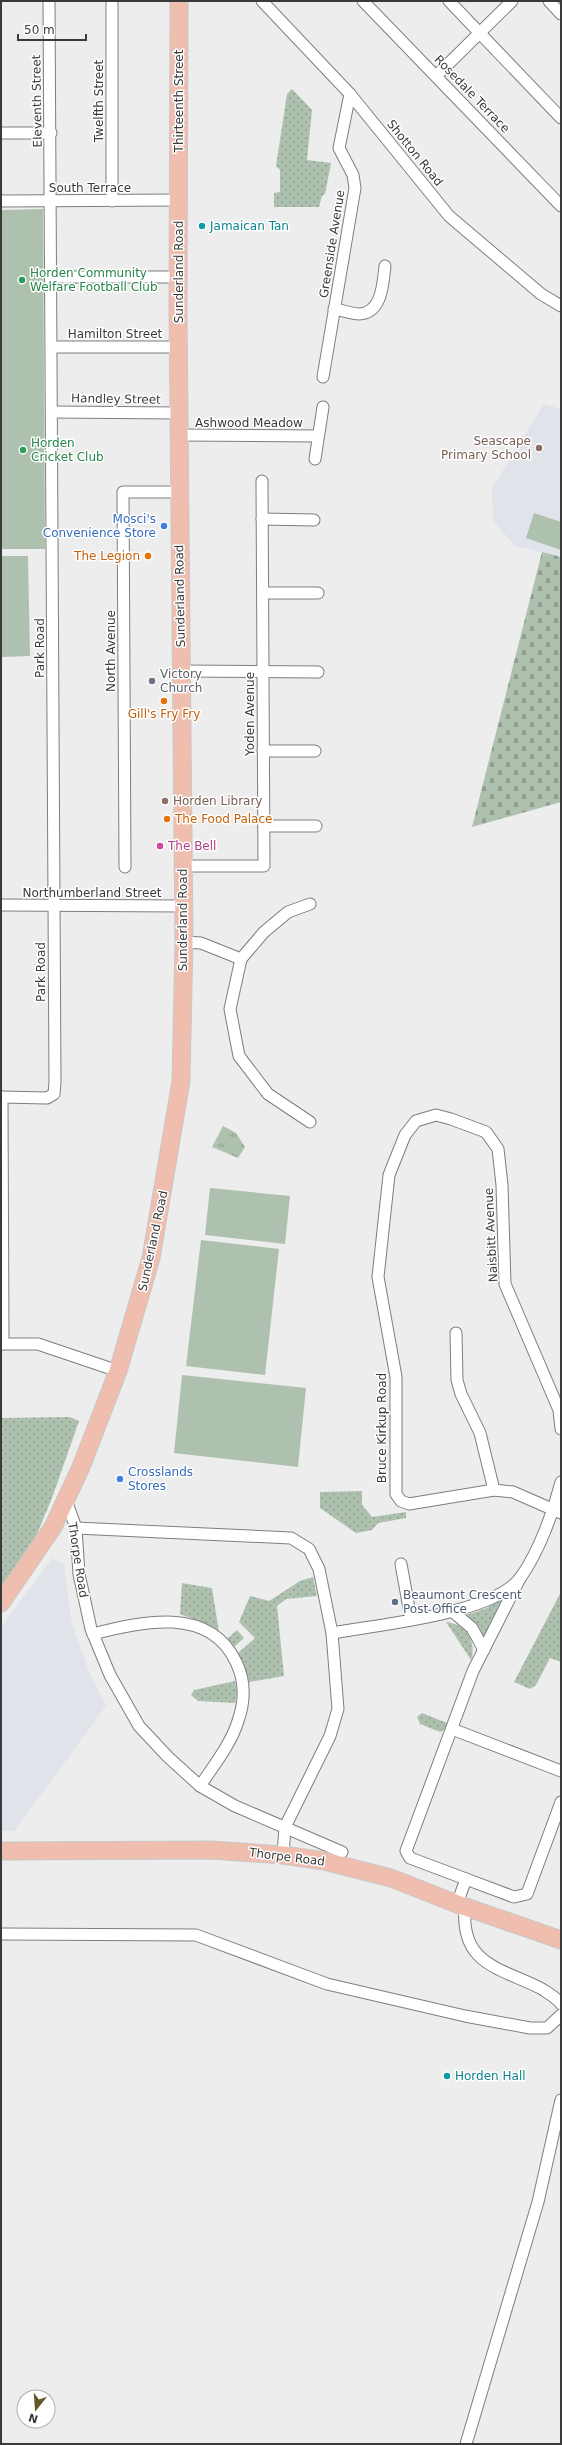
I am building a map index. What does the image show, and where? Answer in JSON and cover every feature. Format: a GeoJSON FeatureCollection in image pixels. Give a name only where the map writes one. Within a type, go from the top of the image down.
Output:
{"type":"FeatureCollection","features":[{"type":"Feature","properties":{"kind":"main road","name":"Thirteenth Street"},"geometry":{"type":"LineString","coordinates":[[179,1],[179,200]]}},
{"type":"Feature","properties":{"kind":"main road","name":"Sunderland Road"},"geometry":{"type":"LineString","coordinates":[[1,1603],[53,1527],[66,1500],[118,1371],[151,1258],[173,1138],[182,1074],[184,942],[179,492],[179,200]]}},
{"type":"Feature","properties":{"kind":"main road","name":"Thorpe Road"},"geometry":{"type":"LineString","coordinates":[[1,1851],[211,1850],[283,1854],[361,1869],[391,1878],[461,1906],[561,1940]]}},
{"type":"Feature","properties":{"kind":"street","name":"Eleventh Street"},"geometry":{"type":"LineString","coordinates":[[49,1],[51,201]]}},
{"type":"Feature","properties":{"kind":"street","name":"Twelfth Street"},"geometry":{"type":"LineString","coordinates":[[112,1],[112,201]]}},
{"type":"Feature","properties":{"kind":"street","name":"Shotton Road"},"geometry":{"type":"LineString","coordinates":[[262,1],[350,94],[449,216],[541,294],[561,306]]}},
{"type":"Feature","properties":{"kind":"street","name":"Rosedale Terrace"},"geometry":{"type":"LineString","coordinates":[[364,1],[561,206]]}},
{"type":"Feature","properties":{"kind":"street"},"geometry":{"type":"LineString","coordinates":[[449,1],[561,118]]}},
{"type":"Feature","properties":{"kind":"street"},"geometry":{"type":"LineString","coordinates":[[436,76],[512,1]]}},
{"type":"Feature","properties":{"kind":"street"},"geometry":{"type":"LineString","coordinates":[[549,1],[561,14]]}},
{"type":"Feature","properties":{"kind":"street","name":"Greenside Avenue"},"geometry":{"type":"LineString","coordinates":[[323,377],[355,188],[353,175],[339,148],[350,94]]}},
{"type":"Feature","properties":{"kind":"street"},"geometry":{"type":"LineString","coordinates":[[1,133],[51,133]]}},
{"type":"Feature","properties":{"kind":"street","name":"South Terrace"},"geometry":{"type":"LineString","coordinates":[[1,201],[179,200]]}},
{"type":"Feature","properties":{"kind":"street","name":"Park Road"},"geometry":{"type":"LineString","coordinates":[[2,1097],[47,1098],[54,1094],[51,201]]}},
{"type":"Feature","properties":{"kind":"street"},"geometry":{"type":"LineString","coordinates":[[334,308],[359,314],[371,311],[378,301],[385,266]]}},
{"type":"Feature","properties":{"kind":"street"},"geometry":{"type":"LineString","coordinates":[[52,277],[178,277]]}},
{"type":"Feature","properties":{"kind":"street","name":"Hamilton Street"},"geometry":{"type":"LineString","coordinates":[[52,347],[179,347]]}},
{"type":"Feature","properties":{"kind":"street","name":"Ashwood Meadow"},"geometry":{"type":"LineString","coordinates":[[315,459],[322,407]]}},
{"type":"Feature","properties":{"kind":"street","name":"Handley Street"},"geometry":{"type":"LineString","coordinates":[[52,412],[179,413]]}},
{"type":"Feature","properties":{"kind":"street","name":"Ashwood Meadow"},"geometry":{"type":"LineString","coordinates":[[180,435],[318,436]]}},
{"type":"Feature","properties":{"kind":"street","name":"Yoden Avenue"},"geometry":{"type":"LineString","coordinates":[[183,866],[264,866],[262,481]]}},
{"type":"Feature","properties":{"kind":"street","name":"North Avenue"},"geometry":{"type":"LineString","coordinates":[[125,867],[123,492],[179,492]]}},
{"type":"Feature","properties":{"kind":"street"},"geometry":{"type":"LineString","coordinates":[[262,519],[314,520]]}},
{"type":"Feature","properties":{"kind":"street"},"geometry":{"type":"LineString","coordinates":[[263,593],[318,593]]}},
{"type":"Feature","properties":{"kind":"street"},"geometry":{"type":"LineString","coordinates":[[181,671],[318,672]]}},
{"type":"Feature","properties":{"kind":"street"},"geometry":{"type":"LineString","coordinates":[[263,751],[315,751]]}},
{"type":"Feature","properties":{"kind":"street"},"geometry":{"type":"LineString","coordinates":[[264,826],[316,826]]}},
{"type":"Feature","properties":{"kind":"street"},"geometry":{"type":"LineString","coordinates":[[310,904],[288,912],[264,932],[241,959],[230,1008],[239,1056],[268,1094],[310,1122]]}},
{"type":"Feature","properties":{"kind":"street","name":"Northumberland Street"},"geometry":{"type":"LineString","coordinates":[[1,905],[183,906]]}},
{"type":"Feature","properties":{"kind":"street"},"geometry":{"type":"LineString","coordinates":[[184,942],[201,943],[241,959]]}},
{"type":"Feature","properties":{"kind":"street"},"geometry":{"type":"LineString","coordinates":[[2,1097],[2,1344],[38,1344],[118,1371]]}},
{"type":"Feature","properties":{"kind":"street","name":"Naisbitt Avenue"},"geometry":{"type":"LineString","coordinates":[[416,1121],[436,1115],[451,1119],[486,1132],[498,1149],[502,1185],[505,1284],[559,1410],[561,1429]]}},
{"type":"Feature","properties":{"kind":"street","name":"Bruce Kirkup Road"},"geometry":{"type":"LineString","coordinates":[[416,1121],[405,1135],[389,1175],[378,1277],[396,1377],[396,1494],[401,1501],[409,1504],[494,1490],[513,1492],[557,1511]]}},
{"type":"Feature","properties":{"kind":"street"},"geometry":{"type":"LineString","coordinates":[[456,1333],[457,1380],[461,1394],[480,1433],[494,1490]]}},
{"type":"Feature","properties":{"kind":"street"},"geometry":{"type":"LineString","coordinates":[[561,1482],[557,1511],[520,1578],[484,1650],[452,1729],[406,1851],[410,1858],[514,1897],[527,1894],[561,1802]]}},
{"type":"Feature","properties":{"kind":"street","name":"Thorpe Road"},"geometry":{"type":"LineString","coordinates":[[66,1500],[76,1528],[79,1574],[93,1634],[110,1675],[139,1726],[168,1757],[200,1786],[235,1806],[342,1852]]}},
{"type":"Feature","properties":{"kind":"street"},"geometry":{"type":"LineString","coordinates":[[76,1528],[291,1538],[309,1549],[319,1568],[332,1633],[338,1708],[330,1736],[285,1827],[283,1854]]}},
{"type":"Feature","properties":{"kind":"street"},"geometry":{"type":"LineString","coordinates":[[401,1564],[411,1619]]}},
{"type":"Feature","properties":{"kind":"street"},"geometry":{"type":"LineString","coordinates":[[332,1633],[479,1605],[500,1594],[520,1578]]}},
{"type":"Feature","properties":{"kind":"street"},"geometry":{"type":"LineString","coordinates":[[452,1611],[472,1628],[484,1650]]}},
{"type":"Feature","properties":{"kind":"street"},"geometry":{"type":"LineString","coordinates":[[93,1634],[152,1621],[182,1622],[208,1630],[230,1649],[240,1671],[244,1694],[238,1721],[225,1749],[200,1786]]}},
{"type":"Feature","properties":{"kind":"street"},"geometry":{"type":"LineString","coordinates":[[452,1729],[561,1771]]}},
{"type":"Feature","properties":{"kind":"street"},"geometry":{"type":"LineString","coordinates":[[466,1879],[461,1906],[464,1929],[482,1960],[494,1968],[548,1992],[561,2004]]}},
{"type":"Feature","properties":{"kind":"street"},"geometry":{"type":"LineString","coordinates":[[1,1934],[196,1934],[327,1984],[465,2016],[530,2028],[547,2028],[561,2015]]}},
{"type":"Feature","properties":{"kind":"street"},"geometry":{"type":"LineString","coordinates":[[466,2444],[538,2202],[561,2100]]}},
{"type":"Feature","properties":{"kind":"shaded area","name":"Seascape Primary School"},"geometry":{"type":"Polygon","coordinates":[[[544,404],[561,409],[561,557],[515,546],[493,521],[492,488],[544,404]]]}},
{"type":"Feature","properties":{"kind":"shaded area"},"geometry":{"type":"Polygon","coordinates":[[[52,1558],[64,1565],[72,1624],[90,1674],[106,1706],[14,1831],[1,1831],[1,1627],[52,1558]]]}},
{"type":"Feature","properties":{"kind":"green space"},"geometry":{"type":"Polygon","coordinates":[[[292,89],[312,110],[307,160],[331,163],[325,194],[322,196],[319,207],[274,207],[274,193],[280,192],[280,170],[276,166],[287,94],[292,89]]]}},
{"type":"Feature","properties":{"kind":"green space"},"geometry":{"type":"Polygon","coordinates":[[[43,209],[45,549],[1,549],[1,210],[43,209]]]}},
{"type":"Feature","properties":{"kind":"green space"},"geometry":{"type":"Polygon","coordinates":[[[534,513],[561,522],[561,550],[526,538],[534,513]]]}},
{"type":"Feature","properties":{"kind":"green space"},"geometry":{"type":"Polygon","coordinates":[[[542,552],[561,557],[561,802],[472,827],[542,552]]]}},
{"type":"Feature","properties":{"kind":"green space"},"geometry":{"type":"Polygon","coordinates":[[[1,556],[28,556],[30,656],[1,657],[1,556]]]}},
{"type":"Feature","properties":{"kind":"green space"},"geometry":{"type":"Polygon","coordinates":[[[223,1126],[236,1133],[245,1147],[238,1158],[212,1147],[223,1126]]]}},
{"type":"Feature","properties":{"kind":"green space"},"geometry":{"type":"Polygon","coordinates":[[[210,1188],[290,1196],[285,1244],[205,1235],[210,1188]]]}},
{"type":"Feature","properties":{"kind":"green space"},"geometry":{"type":"Polygon","coordinates":[[[201,1240],[279,1249],[265,1375],[186,1366],[201,1240]]]}},
{"type":"Feature","properties":{"kind":"green space"},"geometry":{"type":"Polygon","coordinates":[[[182,1375],[306,1388],[298,1467],[174,1453],[182,1375]]]}},
{"type":"Feature","properties":{"kind":"green space"},"geometry":{"type":"Polygon","coordinates":[[[70,1417],[79,1421],[52,1498],[34,1541],[1,1587],[1,1418],[70,1417]]]}},
{"type":"Feature","properties":{"kind":"green space"},"geometry":{"type":"Polygon","coordinates":[[[362,1491],[362,1505],[372,1517],[406,1512],[406,1518],[378,1523],[372,1530],[356,1533],[320,1508],[320,1492],[362,1491]]]}},
{"type":"Feature","properties":{"kind":"green space"},"geometry":{"type":"Polygon","coordinates":[[[313,1577],[317,1596],[286,1599],[277,1606],[284,1676],[249,1682],[237,1654],[255,1638],[239,1622],[250,1596],[269,1601],[300,1581],[313,1577]]]}},
{"type":"Feature","properties":{"kind":"green space"},"geometry":{"type":"Polygon","coordinates":[[[182,1583],[212,1588],[219,1632],[199,1621],[180,1614],[182,1583]]]}},
{"type":"Feature","properties":{"kind":"green space"},"geometry":{"type":"Polygon","coordinates":[[[561,1592],[561,1662],[550,1658],[536,1685],[530,1689],[514,1682],[561,1592]]]}},
{"type":"Feature","properties":{"kind":"green space"},"geometry":{"type":"Polygon","coordinates":[[[506,1594],[484,1638],[464,1616],[487,1608],[506,1594]]]}},
{"type":"Feature","properties":{"kind":"green space"},"geometry":{"type":"Polygon","coordinates":[[[446,1622],[459,1626],[468,1635],[472,1646],[471,1660],[446,1622]]]}},
{"type":"Feature","properties":{"kind":"green space"},"geometry":{"type":"Polygon","coordinates":[[[237,1630],[244,1638],[234,1647],[227,1639],[237,1630]]]}},
{"type":"Feature","properties":{"kind":"green space"},"geometry":{"type":"Polygon","coordinates":[[[235,1681],[237,1692],[235,1703],[198,1701],[191,1695],[194,1690],[235,1681]]]}},
{"type":"Feature","properties":{"kind":"green space"},"geometry":{"type":"Polygon","coordinates":[[[422,1713],[447,1723],[447,1728],[440,1732],[420,1724],[417,1717],[422,1713]]]}},
{"type":"Feature","properties":{"kind":"place","name":"Jamaican Tan"},"geometry":{"type":"Point","coordinates":[202,226]}},
{"type":"Feature","properties":{"kind":"place","name":"Horden Community Welfare Football Club"},"geometry":{"type":"Point","coordinates":[22,280]}},
{"type":"Feature","properties":{"kind":"place","name":"Seascape Primary School"},"geometry":{"type":"Point","coordinates":[539,448]}},
{"type":"Feature","properties":{"kind":"place","name":"Horden Cricket Club"},"geometry":{"type":"Point","coordinates":[23,450]}},
{"type":"Feature","properties":{"kind":"place","name":"Mosci's Convenience Store"},"geometry":{"type":"Point","coordinates":[164,526]}},
{"type":"Feature","properties":{"kind":"place","name":"The Legion"},"geometry":{"type":"Point","coordinates":[148,556]}},
{"type":"Feature","properties":{"kind":"place","name":"Victory Church"},"geometry":{"type":"Point","coordinates":[152,681]}},
{"type":"Feature","properties":{"kind":"place","name":"Gill's Fry Fry"},"geometry":{"type":"Point","coordinates":[164,701]}},
{"type":"Feature","properties":{"kind":"place","name":"Horden Library"},"geometry":{"type":"Point","coordinates":[165,801]}},
{"type":"Feature","properties":{"kind":"place","name":"The Food Palace"},"geometry":{"type":"Point","coordinates":[167,819]}},
{"type":"Feature","properties":{"kind":"place","name":"The Bell"},"geometry":{"type":"Point","coordinates":[160,846]}},
{"type":"Feature","properties":{"kind":"place","name":"Crosslands Stores"},"geometry":{"type":"Point","coordinates":[120,1479]}},
{"type":"Feature","properties":{"kind":"place","name":"Beaumont Crescent Post Office"},"geometry":{"type":"Point","coordinates":[395,1602]}},
{"type":"Feature","properties":{"kind":"place","name":"Horden Hall"},"geometry":{"type":"Point","coordinates":[447,2076]}}]}
